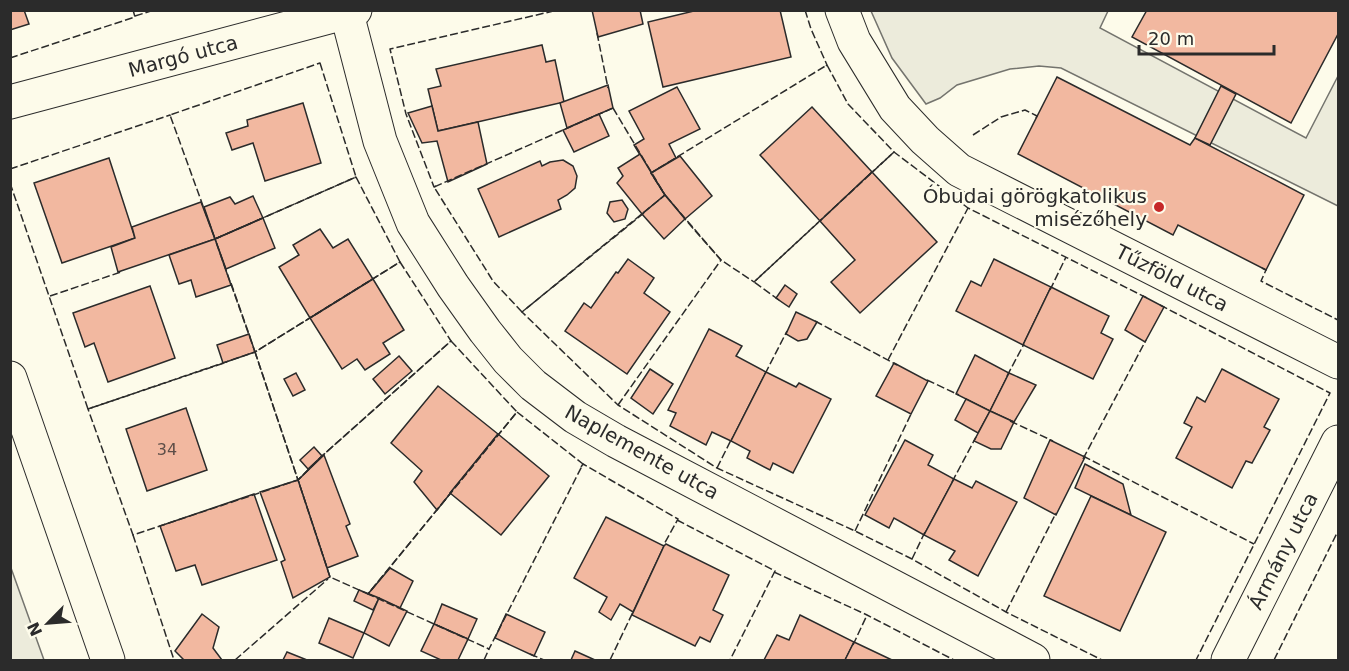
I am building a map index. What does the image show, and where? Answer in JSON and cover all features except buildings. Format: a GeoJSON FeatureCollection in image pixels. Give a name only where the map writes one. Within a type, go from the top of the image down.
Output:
{"type":"FeatureCollection","features":[{"type":"Feature","properties":{"kind":"street","name":"Tűzföld utca"},"geometry":{"type":"LineString","coordinates":[[842,10],[854,41],[895,108],[925,140],[959,170],[1338,362]]}},
{"type":"Feature","properties":{"kind":"street","name":"Margó utca"},"geometry":{"type":"LineString","coordinates":[[10,102],[349,11]]}},
{"type":"Feature","properties":{"kind":"street","name":"Naplemente utca"},"geometry":{"type":"LineString","coordinates":[[349,11],[380,141],[413,223],[485,331],[508,360],[533,385],[575,417],[616,441],[1033,660]]}},
{"type":"Feature","properties":{"kind":"street"},"geometry":{"type":"LineString","coordinates":[[10,378],[108,660]]}},
{"type":"Feature","properties":{"kind":"street","name":"Ármány utca"},"geometry":{"type":"LineString","coordinates":[[1228,660],[1338,442]]}},
{"type":"Feature","properties":{"kind":"shaded area"},"geometry":{"type":"Polygon","coordinates":[[[871,11],[1108,11],[1100,28],[1306,138],[1338,76],[1338,206],[1061,68],[1039,66],[1010,69],[957,85],[940,98],[926,104],[892,58],[871,11]]]}},
{"type":"Feature","properties":{"kind":"shaded area"},"geometry":{"type":"Polygon","coordinates":[[[11,568],[44,660],[11,660],[11,568]]]}},
{"type":"Feature","properties":{"kind":"fence"},"geometry":{"type":"LineString","coordinates":[[10,58],[135,17],[133,10]]}},
{"type":"Feature","properties":{"kind":"fence"},"geometry":{"type":"LineString","coordinates":[[135,16],[154,10]]}},
{"type":"Feature","properties":{"kind":"fence"},"geometry":{"type":"LineString","coordinates":[[436,186],[434,187],[406,114],[390,49],[558,10]]}},
{"type":"Feature","properties":{"kind":"fence"},"geometry":{"type":"LineString","coordinates":[[805,10],[826,66]]}},
{"type":"Feature","properties":{"kind":"fence"},"geometry":{"type":"LineString","coordinates":[[597,33],[608,88]]}},
{"type":"Feature","properties":{"kind":"fence"},"geometry":{"type":"LineString","coordinates":[[320,63],[356,177],[215,239],[170,115],[320,63]]}},
{"type":"Feature","properties":{"kind":"fence"},"geometry":{"type":"LineString","coordinates":[[827,65],[848,104],[894,152],[754,282],[721,260],[665,195],[651,173],[827,65]]}},
{"type":"Feature","properties":{"kind":"fence"},"geometry":{"type":"LineString","coordinates":[[613,108],[665,195],[522,312],[493,281],[434,187],[613,108]]}},
{"type":"Feature","properties":{"kind":"fence"},"geometry":{"type":"LineString","coordinates":[[973,135],[1001,117],[1025,110],[1037,116],[1036,118]]}},
{"type":"Feature","properties":{"kind":"fence"},"geometry":{"type":"LineString","coordinates":[[10,169],[170,116]]}},
{"type":"Feature","properties":{"kind":"fence"},"geometry":{"type":"LineString","coordinates":[[869,175],[894,152],[968,208],[1147,298]]}},
{"type":"Feature","properties":{"kind":"fence"},"geometry":{"type":"LineString","coordinates":[[356,177],[400,262],[255,352],[215,239],[356,177]]}},
{"type":"Feature","properties":{"kind":"fence"},"geometry":{"type":"LineString","coordinates":[[10,183],[88,409],[227,362]]}},
{"type":"Feature","properties":{"kind":"fence"},"geometry":{"type":"LineString","coordinates":[[888,360],[968,208]]}},
{"type":"Feature","properties":{"kind":"fence"},"geometry":{"type":"LineString","coordinates":[[644,213],[522,312],[618,405],[717,468],[912,559],[1006,612],[1102,660]]}},
{"type":"Feature","properties":{"kind":"fence"},"geometry":{"type":"LineString","coordinates":[[618,405],[721,260],[684,218]]}},
{"type":"Feature","properties":{"kind":"fence"},"geometry":{"type":"LineString","coordinates":[[779,300],[754,282],[821,220]]}},
{"type":"Feature","properties":{"kind":"fence"},"geometry":{"type":"LineString","coordinates":[[1050,290],[1066,257]]}},
{"type":"Feature","properties":{"kind":"fence"},"geometry":{"type":"LineString","coordinates":[[400,262],[451,341],[298,480],[255,352],[400,262]]}},
{"type":"Feature","properties":{"kind":"fence"},"geometry":{"type":"LineString","coordinates":[[1262,268],[1266,270],[1261,281],[1338,320]]}},
{"type":"Feature","properties":{"kind":"fence"},"geometry":{"type":"LineString","coordinates":[[50,296],[121,272]]}},
{"type":"Feature","properties":{"kind":"fence"},"geometry":{"type":"LineString","coordinates":[[231,283],[250,337]]}},
{"type":"Feature","properties":{"kind":"fence"},"geometry":{"type":"LineString","coordinates":[[1160,305],[1330,393],[1196,660]]}},
{"type":"Feature","properties":{"kind":"fence"},"geometry":{"type":"LineString","coordinates":[[815,321],[897,365]]}},
{"type":"Feature","properties":{"kind":"fence"},"geometry":{"type":"LineString","coordinates":[[765,374],[787,331]]}},
{"type":"Feature","properties":{"kind":"fence"},"geometry":{"type":"LineString","coordinates":[[1083,459],[1146,340]]}},
{"type":"Feature","properties":{"kind":"fence"},"geometry":{"type":"LineString","coordinates":[[451,341],[517,412],[368,594],[330,577],[298,480],[451,341]]}},
{"type":"Feature","properties":{"kind":"fence"},"geometry":{"type":"LineString","coordinates":[[1007,376],[1024,344]]}},
{"type":"Feature","properties":{"kind":"fence"},"geometry":{"type":"LineString","coordinates":[[255,352],[298,480],[133,535],[88,409],[255,352]]}},
{"type":"Feature","properties":{"kind":"fence"},"geometry":{"type":"LineString","coordinates":[[927,380],[959,395]]}},
{"type":"Feature","properties":{"kind":"fence"},"geometry":{"type":"LineString","coordinates":[[517,412],[583,464],[489,649],[368,594],[517,412]]}},
{"type":"Feature","properties":{"kind":"fence"},"geometry":{"type":"LineString","coordinates":[[855,531],[912,412]]}},
{"type":"Feature","properties":{"kind":"fence"},"geometry":{"type":"LineString","coordinates":[[1010,421],[1053,441]]}},
{"type":"Feature","properties":{"kind":"fence"},"geometry":{"type":"LineString","coordinates":[[952,482],[976,437]]}},
{"type":"Feature","properties":{"kind":"fence"},"geometry":{"type":"LineString","coordinates":[[717,468],[732,438]]}},
{"type":"Feature","properties":{"kind":"fence"},"geometry":{"type":"LineString","coordinates":[[1083,456],[1254,544]]}},
{"type":"Feature","properties":{"kind":"fence"},"geometry":{"type":"LineString","coordinates":[[581,467],[583,464],[678,519],[663,546]]}},
{"type":"Feature","properties":{"kind":"fence"},"geometry":{"type":"LineString","coordinates":[[1006,612],[1056,513]]}},
{"type":"Feature","properties":{"kind":"fence"},"geometry":{"type":"LineString","coordinates":[[677,520],[775,571],[730,660]]}},
{"type":"Feature","properties":{"kind":"fence"},"geometry":{"type":"LineString","coordinates":[[1274,660],[1338,531]]}},
{"type":"Feature","properties":{"kind":"fence"},"geometry":{"type":"LineString","coordinates":[[912,559],[925,532]]}},
{"type":"Feature","properties":{"kind":"fence"},"geometry":{"type":"LineString","coordinates":[[133,535],[174,660]]}},
{"type":"Feature","properties":{"kind":"fence"},"geometry":{"type":"LineString","coordinates":[[774,572],[867,615],[954,660]]}},
{"type":"Feature","properties":{"kind":"fence"},"geometry":{"type":"LineString","coordinates":[[235,660],[328,579]]}},
{"type":"Feature","properties":{"kind":"fence"},"geometry":{"type":"LineString","coordinates":[[610,660],[633,612]]}},
{"type":"Feature","properties":{"kind":"fence"},"geometry":{"type":"LineString","coordinates":[[853,645],[867,615]]}},
{"type":"Feature","properties":{"kind":"fence"},"geometry":{"type":"LineString","coordinates":[[484,660],[488,649]]}},
{"type":"Feature","properties":{"kind":"fence"},"geometry":{"type":"LineString","coordinates":[[530,654],[544,660]]}},
{"type":"Feature","properties":{"kind":"place","name":"Óbudai görögkatolikus misézőhely"},"geometry":{"type":"Point","coordinates":[1159,207]}}]}
